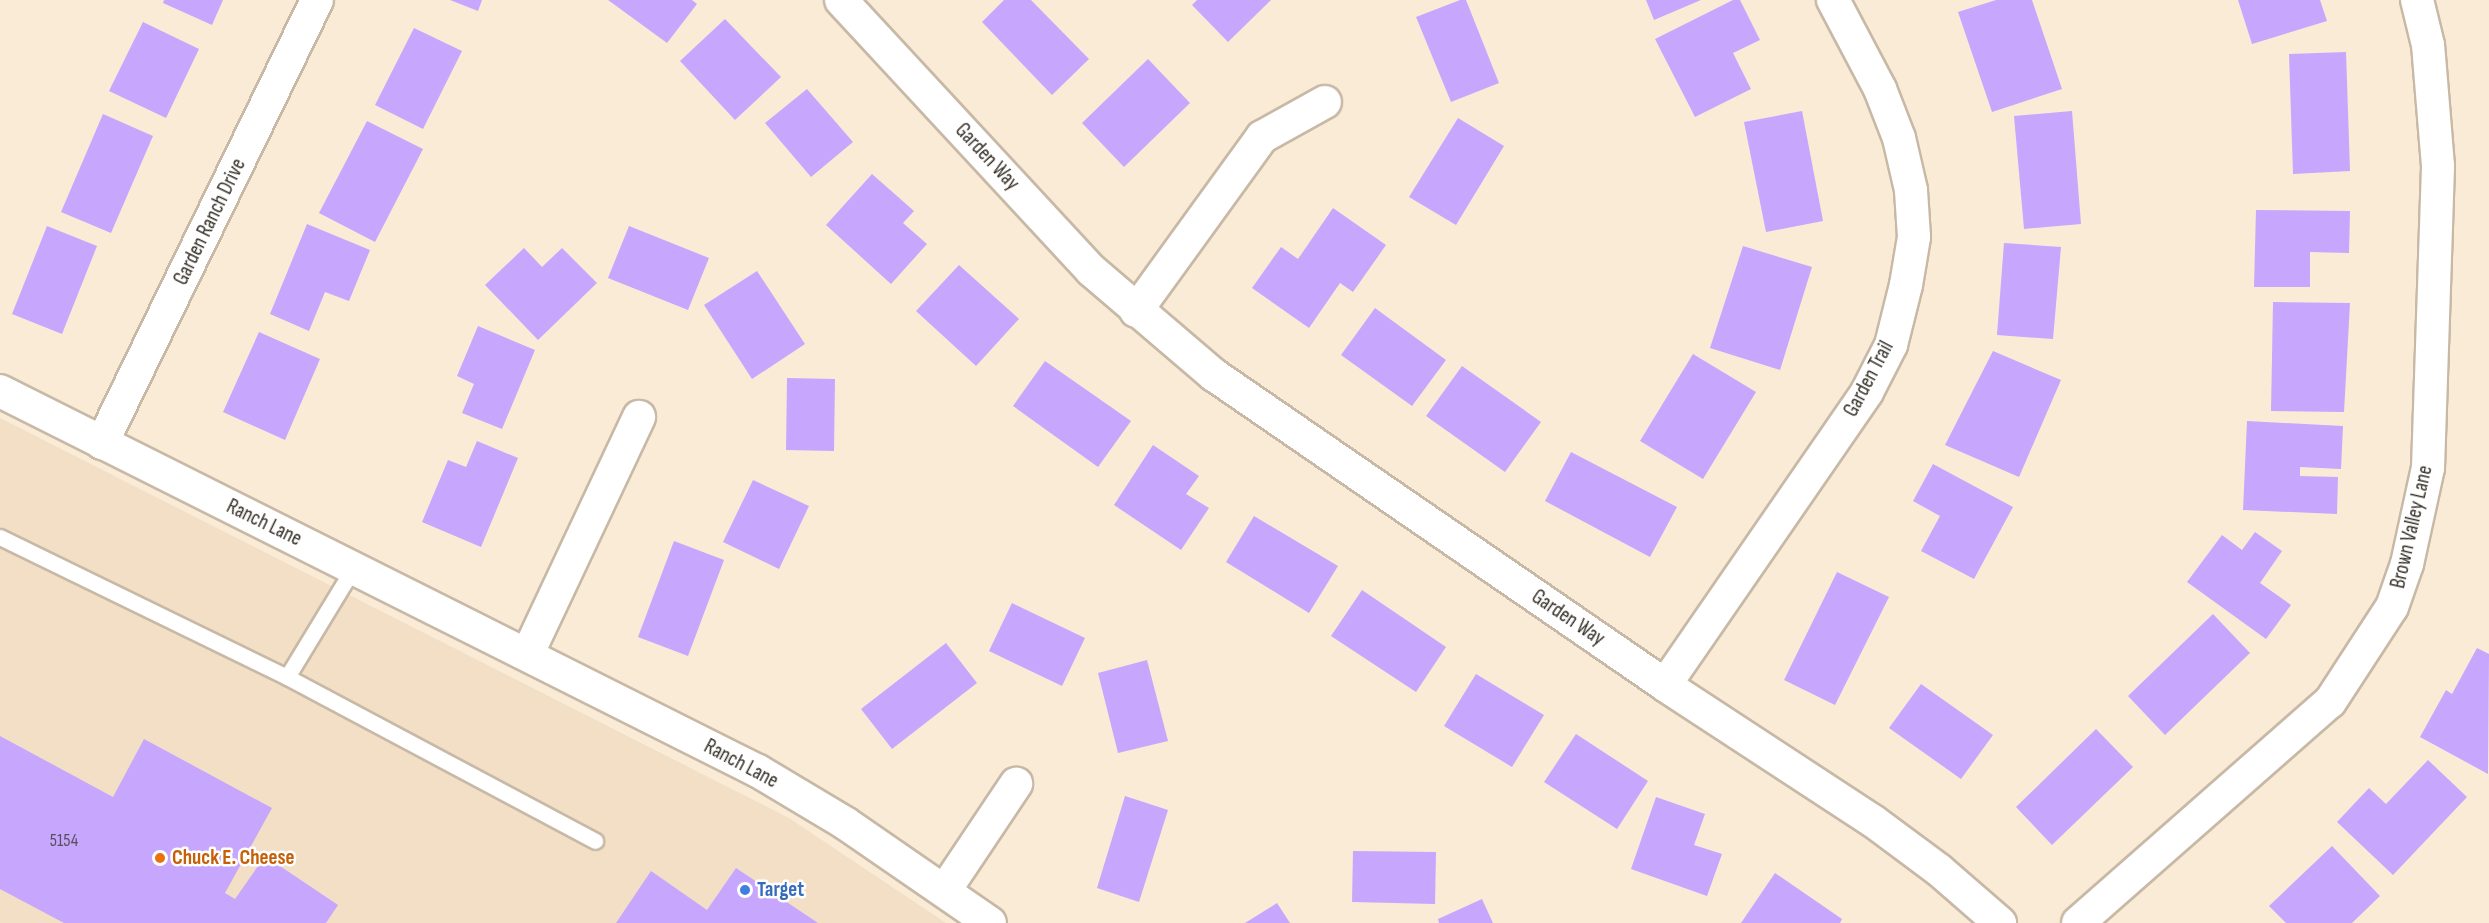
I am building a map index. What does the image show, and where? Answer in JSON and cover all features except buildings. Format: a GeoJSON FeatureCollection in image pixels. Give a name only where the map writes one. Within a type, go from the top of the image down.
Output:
{"type":"FeatureCollection","features":[{"type":"Feature","properties":{"kind":"street","name":"Garden Ranch Drive"},"geometry":{"type":"LineString","coordinates":[[102,443],[317,0]]}},
{"type":"Feature","properties":{"kind":"street","name":"Garden Way"},"geometry":{"type":"LineString","coordinates":[[841,0],[1091,270],[1136,311],[1214,375],[1665,685],[1873,821],[1939,870],[2000,923]]}},
{"type":"Feature","properties":{"kind":"street","name":"Garden Trail"},"geometry":{"type":"LineString","coordinates":[[1665,685],[1867,392],[1891,345],[1906,285],[1914,237],[1911,190],[1899,138],[1880,89],[1833,0]]}},
{"type":"Feature","properties":{"kind":"street","name":"Brown Valley Lane"},"geometry":{"type":"LineString","coordinates":[[2078,923],[2330,702],[2392,606],[2408,564],[2428,468],[2438,166],[2428,45],[2417,0]]}},
{"type":"Feature","properties":{"kind":"street"},"geometry":{"type":"LineString","coordinates":[[1136,311],[1262,137],[1325,102]]}},
{"type":"Feature","properties":{"kind":"street","name":"Ranch Lane"},"geometry":{"type":"LineString","coordinates":[[0,391],[528,653],[758,771],[945,890],[990,923]]}},
{"type":"Feature","properties":{"kind":"street"},"geometry":{"type":"LineString","coordinates":[[528,653],[639,417]]}},
{"type":"Feature","properties":{"kind":"street"},"geometry":{"type":"LineString","coordinates":[[945,890],[1016,784]]}},
{"type":"Feature","properties":{"kind":"lane"},"geometry":{"type":"LineString","coordinates":[[0,537],[287,677],[594,841]]}},
{"type":"Feature","properties":{"kind":"lane"},"geometry":{"type":"LineString","coordinates":[[287,677],[354,567]]}},
{"type":"Feature","properties":{"kind":"shaded area"},"geometry":{"type":"Polygon","coordinates":[[[0,418],[789,818],[946,923],[0,923],[0,418]]]}},
{"type":"Feature","properties":{"kind":"place","name":"Chuck E. Cheese"},"geometry":{"type":"Point","coordinates":[160,858]}},
{"type":"Feature","properties":{"kind":"place","name":"Target"},"geometry":{"type":"Point","coordinates":[745,890]}}]}
